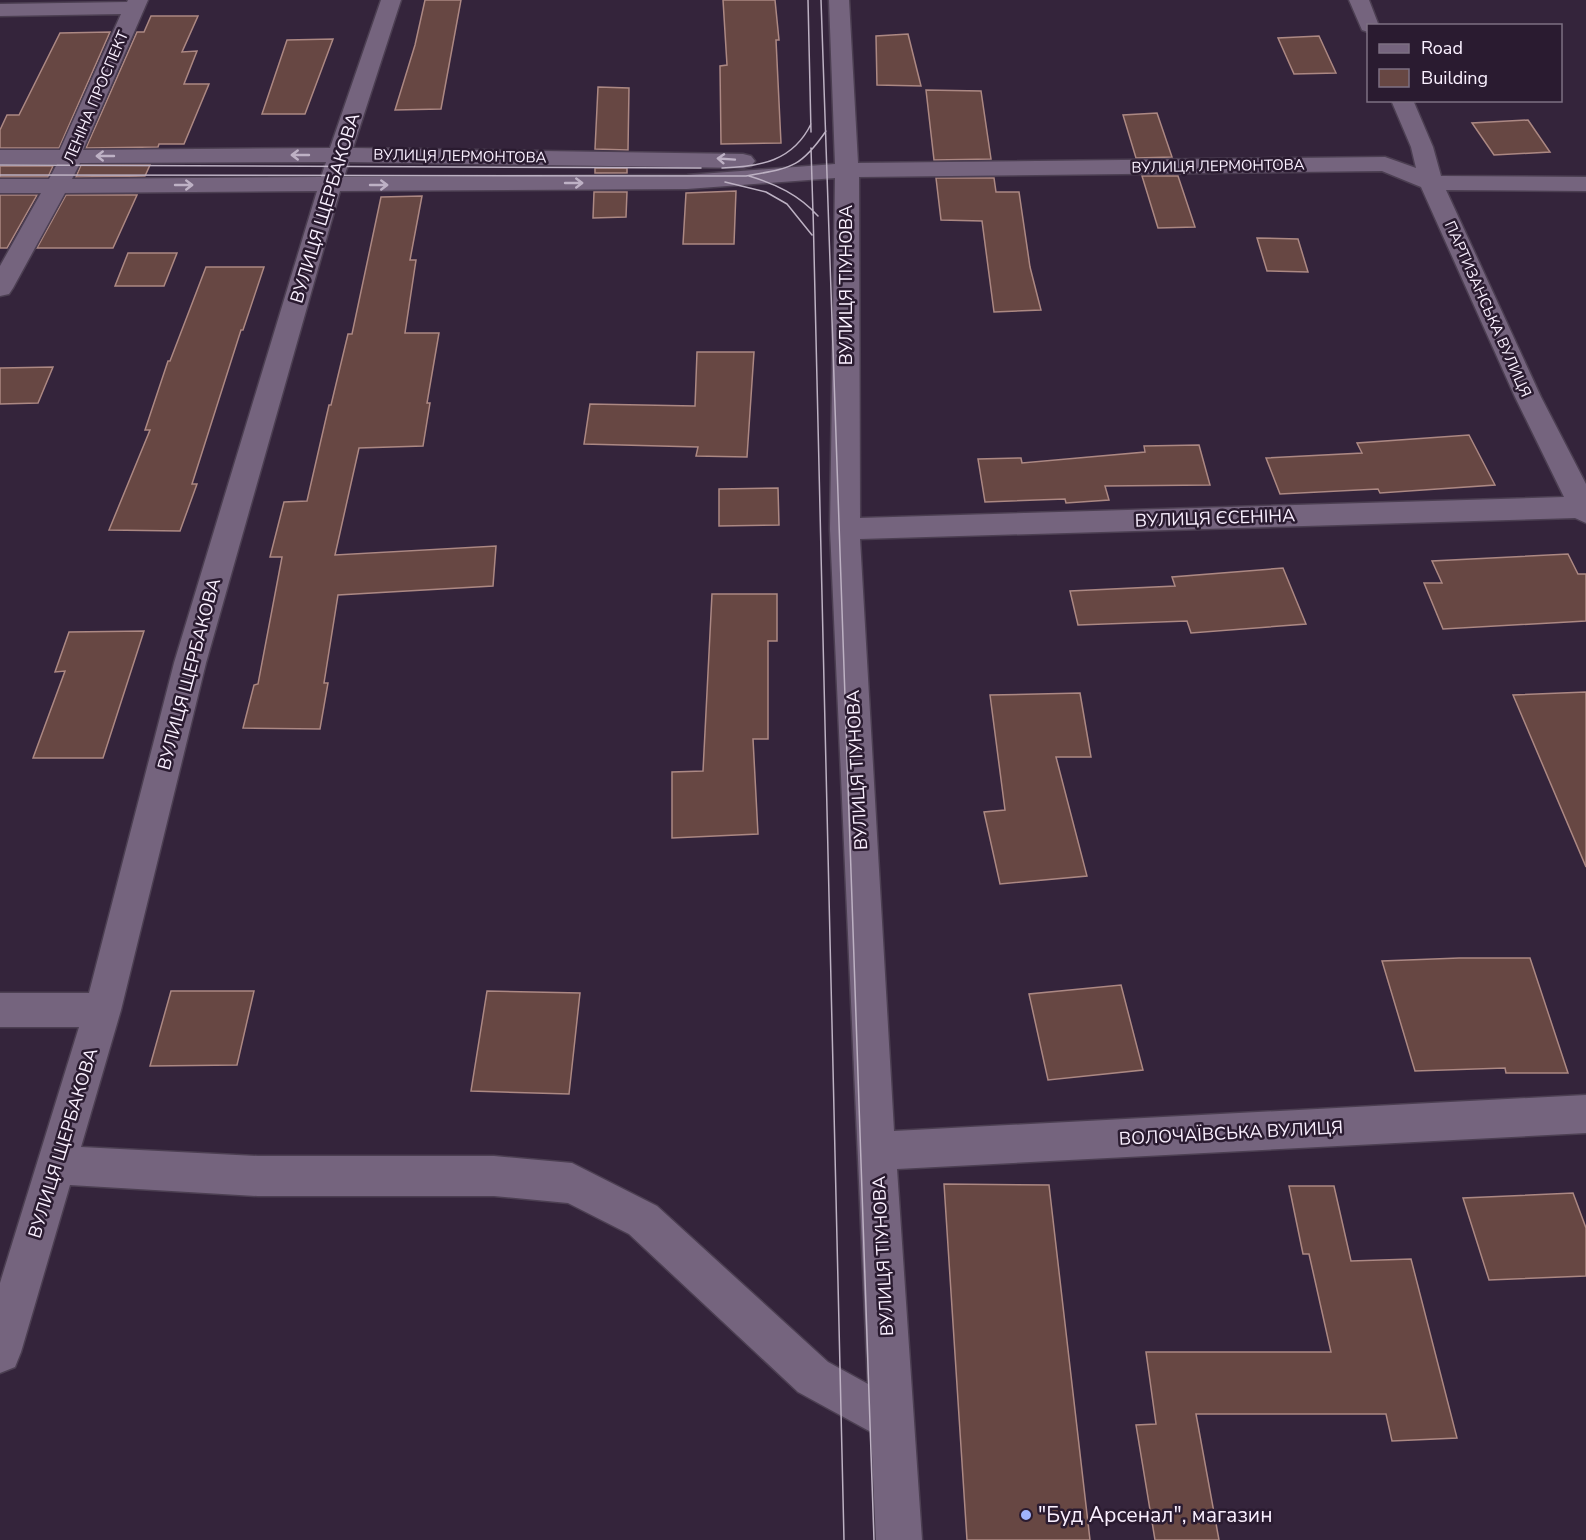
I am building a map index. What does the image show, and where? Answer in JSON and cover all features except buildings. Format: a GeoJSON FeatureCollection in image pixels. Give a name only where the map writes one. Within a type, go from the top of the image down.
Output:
{"type":"FeatureCollection","features":[{"type":"Feature","properties":{"kind":"street","name":"ВУЛИЦЯ ЩЕРБАКОВА"},"geometry":{"type":"LineString","coordinates":[[2,1342],[103,1010],[190,663],[266,398],[340,155],[391,0]]}},
{"type":"Feature","properties":{"kind":"street","name":"ВУЛИЦЯ ТІУНОВА"},"geometry":{"type":"LineString","coordinates":[[839,0],[847,170],[845,529],[876,1151],[899,1540]]}},
{"type":"Feature","properties":{"kind":"street"},"geometry":{"type":"LineString","coordinates":[[1359,0],[1369,24]]}},
{"type":"Feature","properties":{"kind":"street"},"geometry":{"type":"LineString","coordinates":[[0,10],[136,4]]}},
{"type":"Feature","properties":{"kind":"street","name":"ЛЕНІНА ПРОСПЕКТ"},"geometry":{"type":"LineString","coordinates":[[0,288],[68,165],[69,156],[136,4]]}},
{"type":"Feature","properties":{"kind":"street","name":"ПАРТИЗАНСЬКА ВУЛИЦЯ"},"geometry":{"type":"LineString","coordinates":[[1403,102],[1422,147],[1431,183],[1528,397],[1585,509]]}},
{"type":"Feature","properties":{"kind":"street"},"geometry":{"type":"LineString","coordinates":[[1385,164],[1422,147]]}},
{"type":"Feature","properties":{"kind":"street","name":"ВУЛИЦЯ ЛЕРМОНТОВА"},"geometry":{"type":"LineString","coordinates":[[0,157],[340,155],[723,159],[847,170]]}},
{"type":"Feature","properties":{"kind":"street","name":"ВУЛИЦЯ ЛЕРМОНТОВА"},"geometry":{"type":"LineString","coordinates":[[0,186],[687,182],[847,170],[1385,164],[1431,183],[1586,184]]}},
{"type":"Feature","properties":{"kind":"street","name":"ВУЛИЦЯ ЄСЕНІНА"},"geometry":{"type":"LineString","coordinates":[[845,529],[1585,509]]}},
{"type":"Feature","properties":{"kind":"street"},"geometry":{"type":"LineString","coordinates":[[0,1010],[103,1010]]}},
{"type":"Feature","properties":{"kind":"street","name":"ВОЛОЧАЇВСЬКА ВУЛИЦЯ"},"geometry":{"type":"LineString","coordinates":[[876,1151],[1586,1114]]}},
{"type":"Feature","properties":{"kind":"street"},"geometry":{"type":"LineString","coordinates":[[56,1165],[258,1176],[494,1176],[572,1183],[643,1220],[813,1377],[892,1420]]}},
{"type":"Feature","properties":{"kind":"tram line"},"geometry":{"type":"LineString","coordinates":[[808,0],[811,124]]}},
{"type":"Feature","properties":{"kind":"tram line"},"geometry":{"type":"LineString","coordinates":[[821,0],[826,132]]}},
{"type":"Feature","properties":{"kind":"tram line"},"geometry":{"type":"LineString","coordinates":[[722,168],[749,166],[774,160],[795,146],[811,124]]}},
{"type":"Feature","properties":{"kind":"tram line"},"geometry":{"type":"LineString","coordinates":[[811,124],[811,132]]}},
{"type":"Feature","properties":{"kind":"tram line"},"geometry":{"type":"LineString","coordinates":[[811,151],[826,132]]}},
{"type":"Feature","properties":{"kind":"tram line"},"geometry":{"type":"LineString","coordinates":[[826,132],[874,1540]]}},
{"type":"Feature","properties":{"kind":"tram line"},"geometry":{"type":"LineString","coordinates":[[0,175],[746,176],[793,165],[811,151]]}},
{"type":"Feature","properties":{"kind":"tram line"},"geometry":{"type":"LineString","coordinates":[[811,151],[813,211]]}},
{"type":"Feature","properties":{"kind":"tram line"},"geometry":{"type":"LineString","coordinates":[[0,165],[701,168]]}},
{"type":"Feature","properties":{"kind":"tram line"},"geometry":{"type":"LineString","coordinates":[[749,176],[786,191],[813,211]]}},
{"type":"Feature","properties":{"kind":"tram line"},"geometry":{"type":"LineString","coordinates":[[725,182],[766,192],[787,204],[812,235]]}},
{"type":"Feature","properties":{"kind":"tram line"},"geometry":{"type":"LineString","coordinates":[[813,211],[818,216]]}},
{"type":"Feature","properties":{"kind":"tram line"},"geometry":{"type":"LineString","coordinates":[[813,211],[844,1540]]}},
{"type":"Feature","properties":{"kind":"place","name":"\"Буд Арсенал\", магазин"},"geometry":{"type":"Point","coordinates":[1026,1515]}}]}
